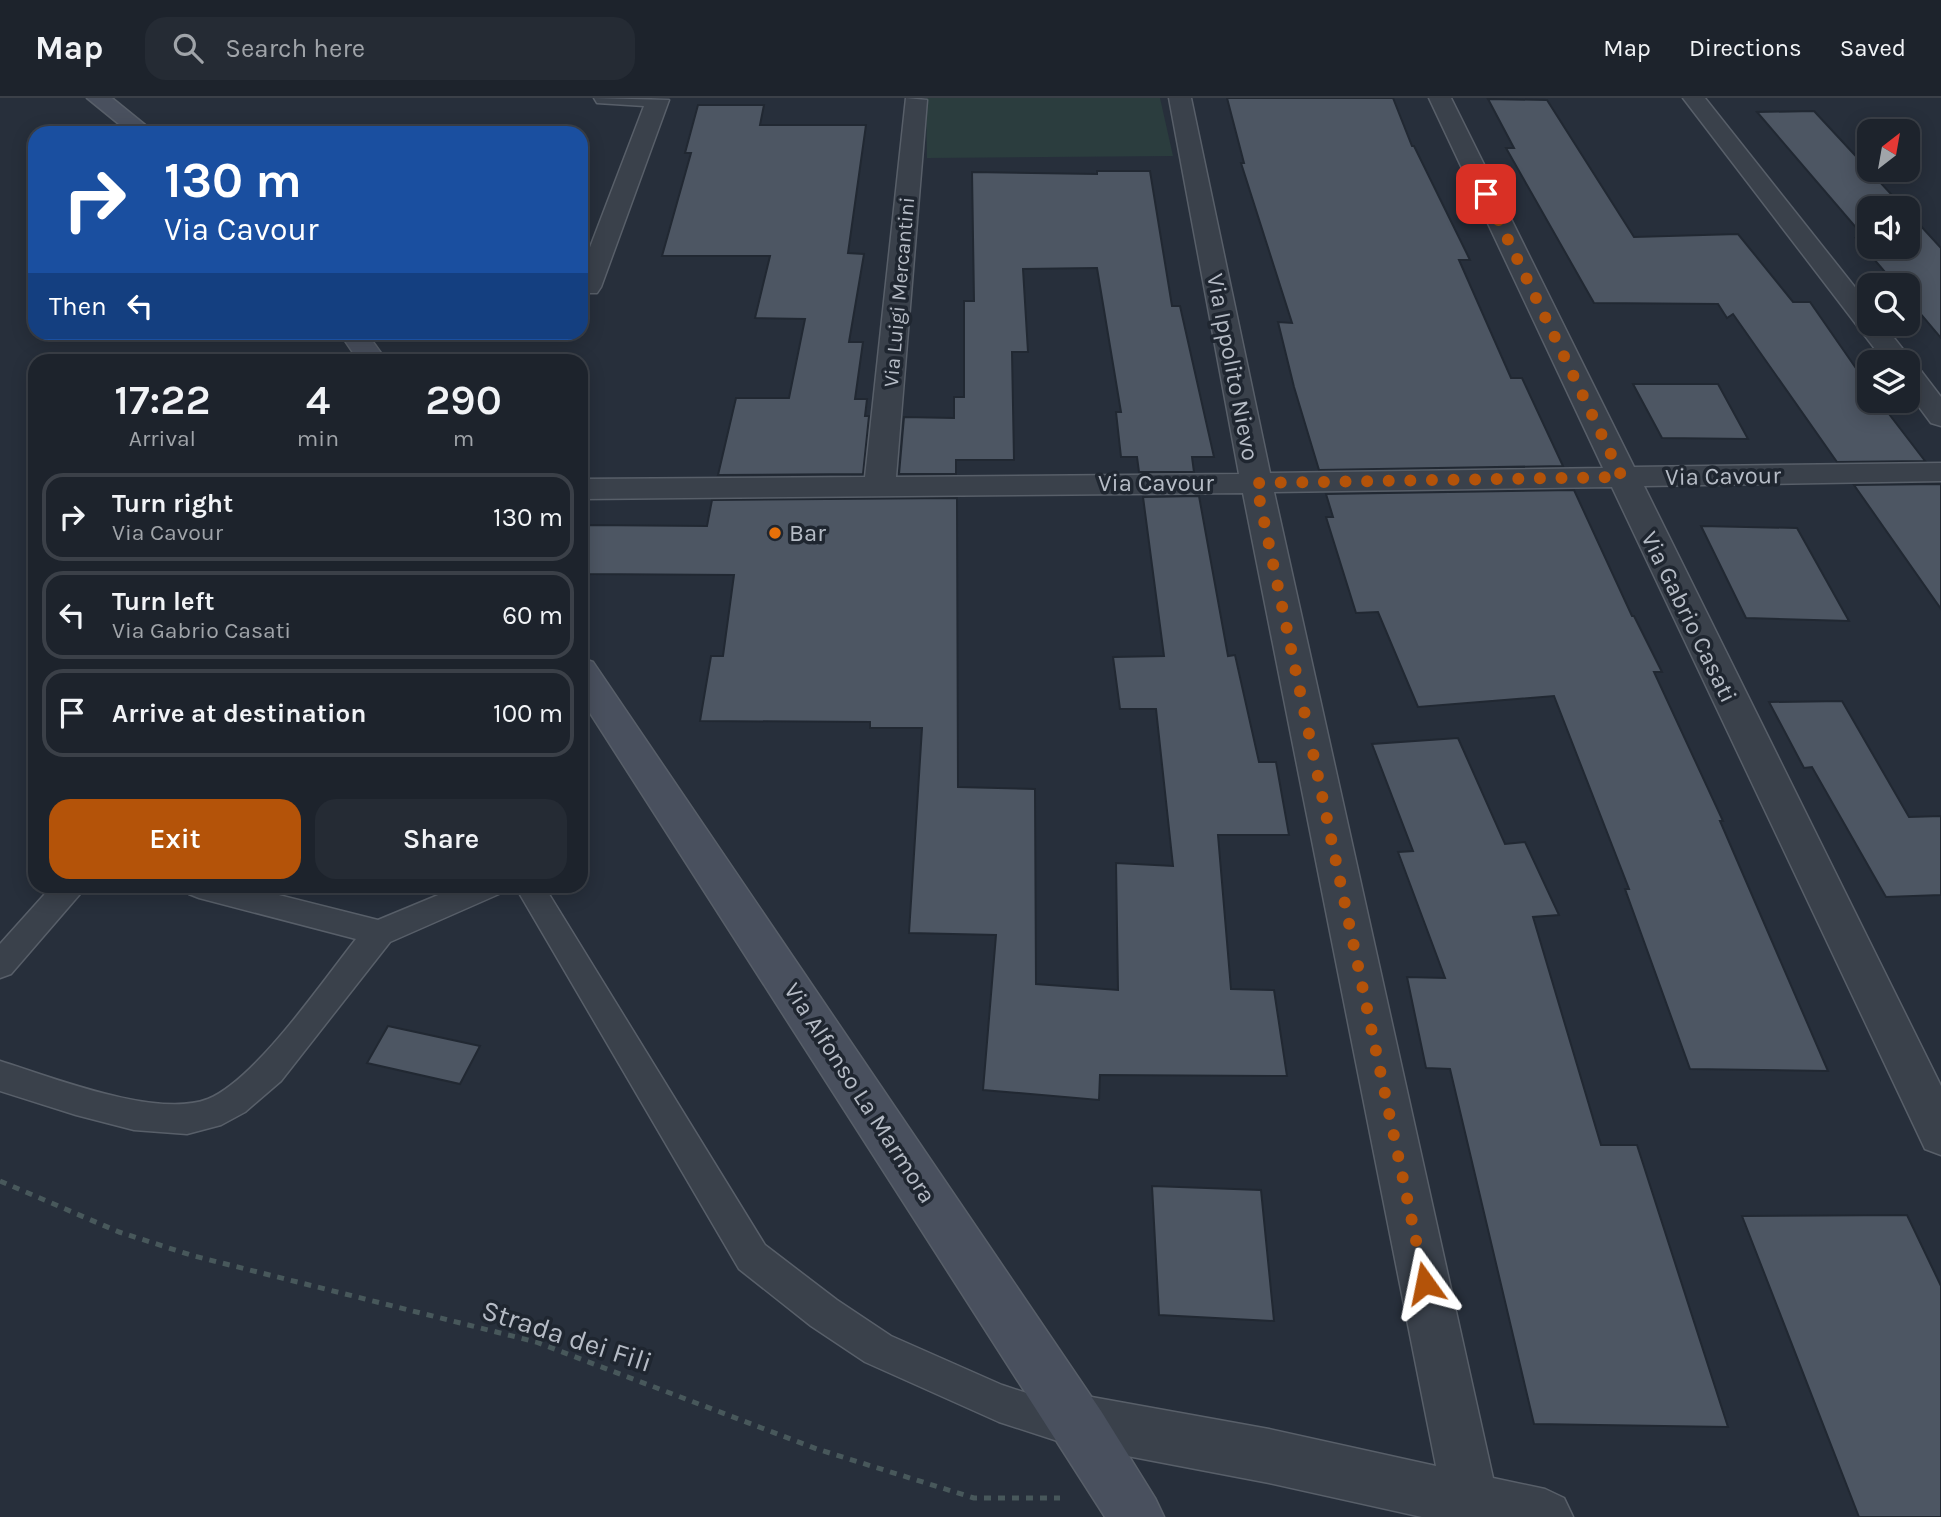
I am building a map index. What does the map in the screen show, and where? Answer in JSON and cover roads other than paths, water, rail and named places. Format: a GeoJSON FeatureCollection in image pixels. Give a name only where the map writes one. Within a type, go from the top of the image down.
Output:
{"type":"FeatureCollection","features":[{"type":"Feature","properties":{"kind":"street"},"geometry":{"type":"LineString","coordinates":[[98,98],[135,126]]}},
{"type":"Feature","properties":{"kind":"street"},"geometry":{"type":"LineString","coordinates":[[588,287],[658,99],[605,98]]}},
{"type":"Feature","properties":{"kind":"street","name":"Via Ippolito Nievo"},"geometry":{"type":"LineString","coordinates":[[1180,98],[1256,483],[1470,1499]]}},
{"type":"Feature","properties":{"kind":"street","name":"Via Gabrio Casati"},"geometry":{"type":"LineString","coordinates":[[1440,98],[1941,1134]]}},
{"type":"Feature","properties":{"kind":"street"},"geometry":{"type":"LineString","coordinates":[[1694,98],[1890,350]]}},
{"type":"Feature","properties":{"kind":"street","name":"Via Luigi Mercantini"},"geometry":{"type":"LineString","coordinates":[[880,484],[916,100]]}},
{"type":"Feature","properties":{"kind":"street"},"geometry":{"type":"LineString","coordinates":[[1920,389],[1941,417]]}},
{"type":"Feature","properties":{"kind":"street","name":"Via Cavour"},"geometry":{"type":"LineString","coordinates":[[588,489],[880,484],[1256,483],[1941,472]]}},
{"type":"Feature","properties":{"kind":"street","name":"Via Alfonso La Marmora"},"geometry":{"type":"LineString","coordinates":[[588,682],[1079,1425],[1130,1508]]}},
{"type":"Feature","properties":{"kind":"street"},"geometry":{"type":"LineString","coordinates":[[1079,1425],[1470,1499],[1545,1517]]}},
{"type":"Feature","properties":{"kind":"lane"},"geometry":{"type":"LineString","coordinates":[[0,965],[64,893]]}},
{"type":"Feature","properties":{"kind":"lane"},"geometry":{"type":"LineString","coordinates":[[226,893],[379,933]]}},
{"type":"Feature","properties":{"kind":"lane"},"geometry":{"type":"LineString","coordinates":[[0,1076],[156,1120],[190,1119],[210,1114],[253,1086],[270,1071],[379,933],[473,893]]}},
{"type":"Feature","properties":{"kind":"lane"},"geometry":{"type":"LineString","coordinates":[[533,893],[752,1256],[824,1313],[878,1349],[999,1403],[1079,1425]]}},
{"type":"Feature","properties":{"kind":"place","name":"Bar"},"geometry":{"type":"Point","coordinates":[775,533]}}]}
